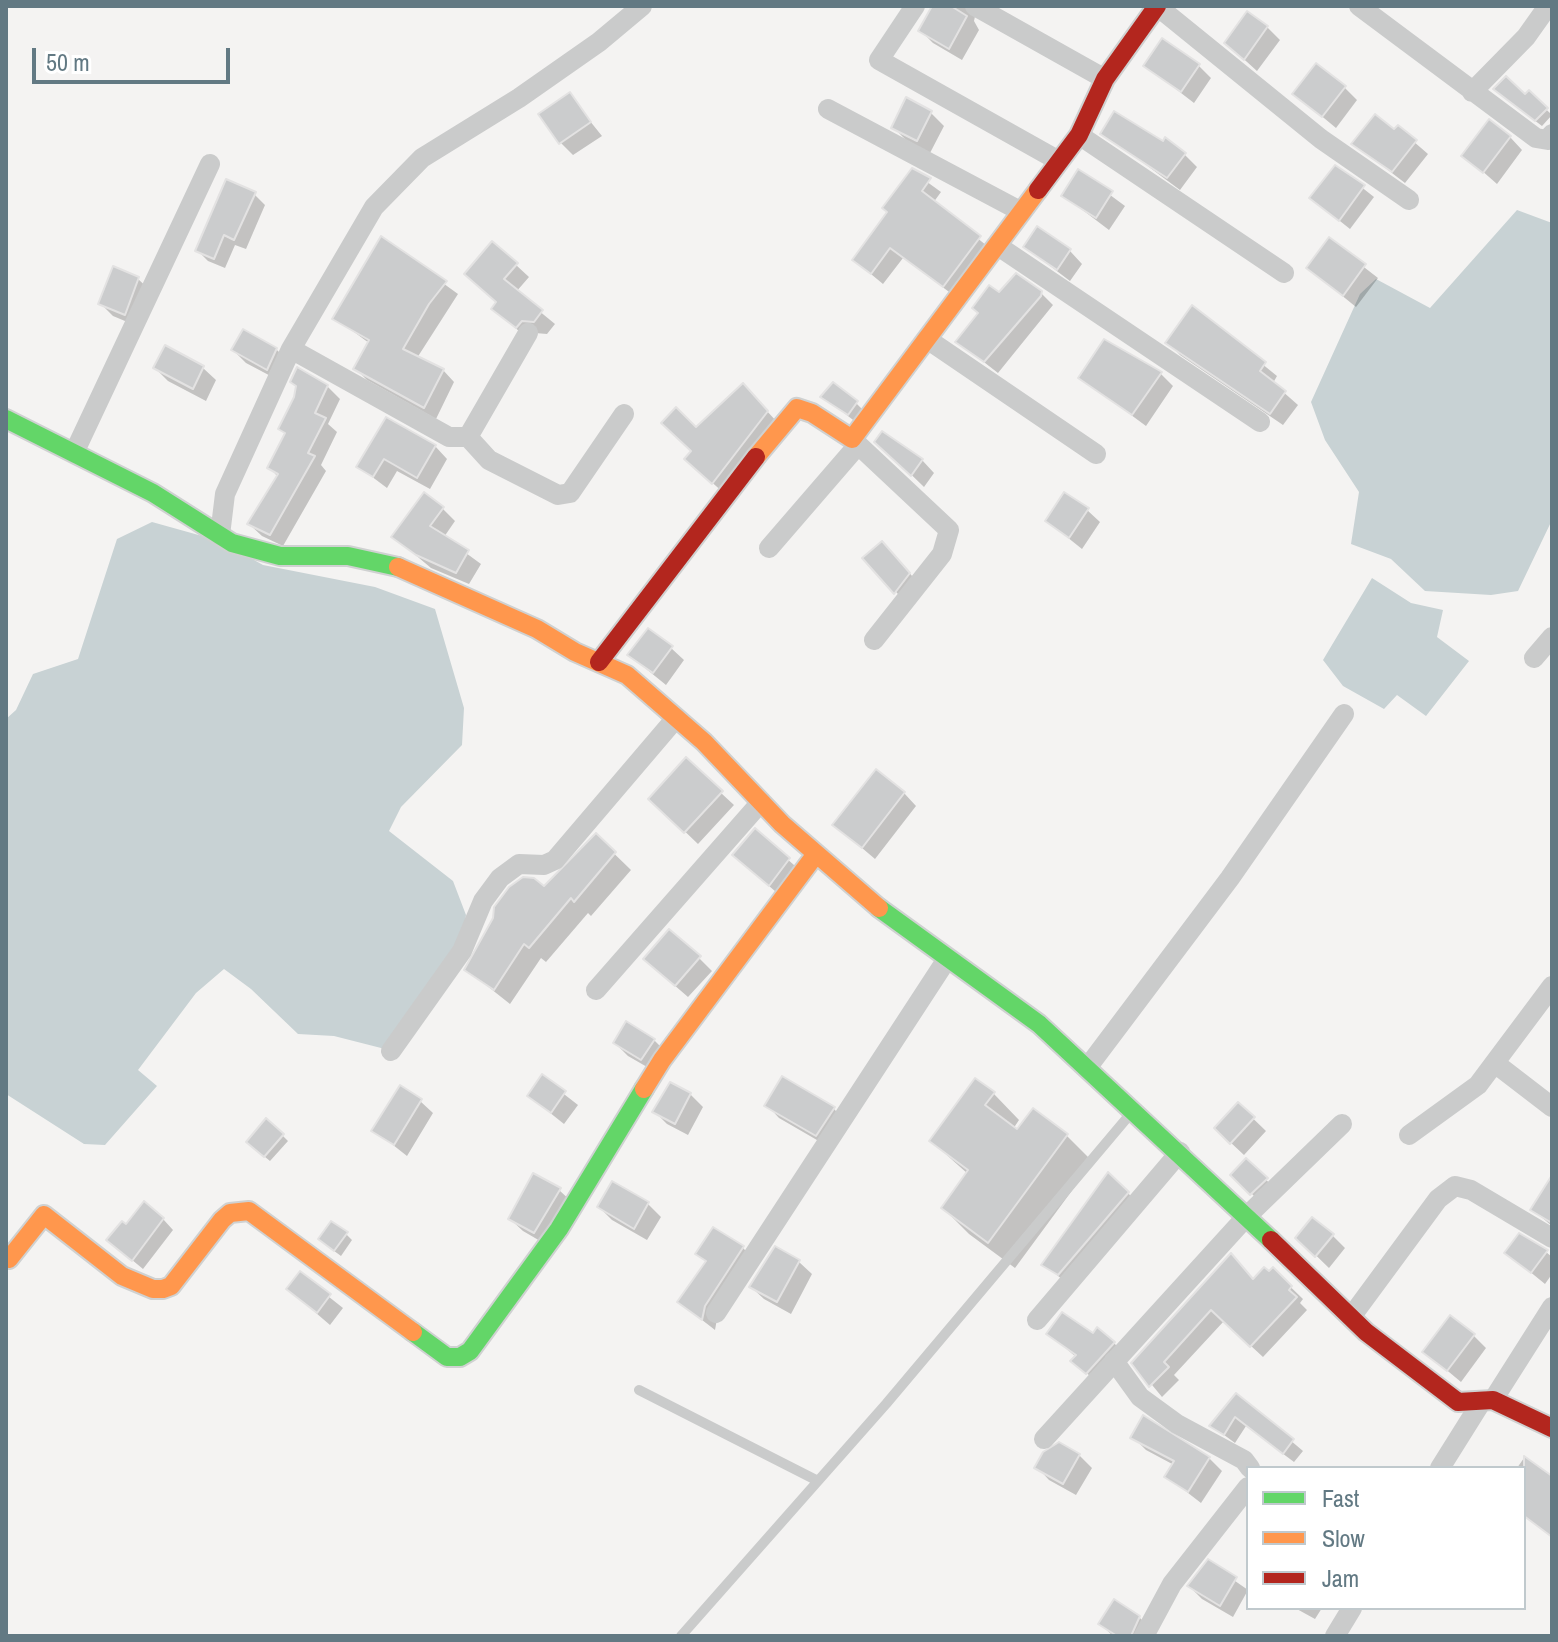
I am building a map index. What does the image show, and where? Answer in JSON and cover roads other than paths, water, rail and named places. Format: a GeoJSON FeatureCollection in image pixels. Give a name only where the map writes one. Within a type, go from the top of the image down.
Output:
{"type":"FeatureCollection","features":[{"type":"Feature","properties":{"kind":"street"},"geometry":{"type":"LineString","coordinates":[[220,535],[225,494],[291,349],[374,207],[422,158],[530,90],[611,33],[642,6]]}},
{"type":"Feature","properties":{"kind":"street"},"geometry":{"type":"LineString","coordinates":[[915,6],[879,60],[1059,161]]}},
{"type":"Feature","properties":{"kind":"street"},"geometry":{"type":"LineString","coordinates":[[975,6],[1105,79]]}},
{"type":"Feature","properties":{"kind":"street"},"geometry":{"type":"LineString","coordinates":[[769,548],[855,442],[927,339],[1079,135],[1105,79],[1157,6],[1321,139],[1409,200]]}},
{"type":"Feature","properties":{"kind":"street"},"geometry":{"type":"LineString","coordinates":[[1359,6],[1536,138],[1548,140],[1552,134]]}},
{"type":"Feature","properties":{"kind":"street"},"geometry":{"type":"LineString","coordinates":[[1472,92],[1526,37],[1548,6]]}},
{"type":"Feature","properties":{"kind":"street"},"geometry":{"type":"LineString","coordinates":[[828,109],[1022,212]]}},
{"type":"Feature","properties":{"kind":"street"},"geometry":{"type":"LineString","coordinates":[[1079,135],[1284,273]]}},
{"type":"Feature","properties":{"kind":"street"},"geometry":{"type":"LineString","coordinates":[[74,453],[210,164]]}},
{"type":"Feature","properties":{"kind":"street"},"geometry":{"type":"LineString","coordinates":[[998,246],[1260,422]]}},
{"type":"Feature","properties":{"kind":"street"},"geometry":{"type":"LineString","coordinates":[[468,437],[528,333]]}},
{"type":"Feature","properties":{"kind":"street"},"geometry":{"type":"LineString","coordinates":[[927,339],[1096,454]]}},
{"type":"Feature","properties":{"kind":"street"},"geometry":{"type":"LineString","coordinates":[[291,349],[449,437],[468,437],[489,460],[558,495],[570,493],[624,414]]}},
{"type":"Feature","properties":{"kind":"street"},"geometry":{"type":"LineString","coordinates":[[599,662],[784,420],[797,408],[812,413],[855,442],[949,530],[942,554],[874,640]]}},
{"type":"Feature","properties":{"kind":"street"},"geometry":{"type":"LineString","coordinates":[[6,419],[153,493],[232,543],[280,556],[348,556],[389,563],[537,629],[627,675],[676,718],[816,854],[891,919],[1039,1024],[1180,1152],[1351,1317],[1458,1402],[1487,1400],[1552,1428]]}},
{"type":"Feature","properties":{"kind":"street"},"geometry":{"type":"LineString","coordinates":[[1534,658],[1552,637]]}},
{"type":"Feature","properties":{"kind":"street"},"geometry":{"type":"LineString","coordinates":[[1087,1068],[1230,878],[1344,714]]}},
{"type":"Feature","properties":{"kind":"street"},"geometry":{"type":"LineString","coordinates":[[391,1051],[462,951],[483,901],[500,878],[519,864],[544,865],[555,860],[676,718]]}},
{"type":"Feature","properties":{"kind":"street"},"geometry":{"type":"LineString","coordinates":[[596,990],[761,802]]}},
{"type":"Feature","properties":{"kind":"street"},"geometry":{"type":"LineString","coordinates":[[9,1259],[44,1215],[122,1276],[153,1289],[163,1289],[171,1286],[222,1220],[230,1213],[249,1211],[447,1357],[460,1357],[470,1351],[559,1229],[662,1060],[816,854]]}},
{"type":"Feature","properties":{"kind":"street"},"geometry":{"type":"LineString","coordinates":[[716,1313],[947,959]]}},
{"type":"Feature","properties":{"kind":"street"},"geometry":{"type":"LineString","coordinates":[[1409,1135],[1462,1099],[1496,1064],[1552,986]]}},
{"type":"Feature","properties":{"kind":"street"},"geometry":{"type":"LineString","coordinates":[[1496,1064],[1552,1107]]}},
{"type":"Feature","properties":{"kind":"street"},"geometry":{"type":"LineString","coordinates":[[1044,1439],[1247,1216],[1342,1124]]}},
{"type":"Feature","properties":{"kind":"street"},"geometry":{"type":"LineString","coordinates":[[1037,1320],[1180,1152]]}},
{"type":"Feature","properties":{"kind":"street"},"geometry":{"type":"LineString","coordinates":[[1351,1317],[1438,1199],[1455,1186],[1471,1190],[1552,1238]]}},
{"type":"Feature","properties":{"kind":"street"},"geometry":{"type":"LineString","coordinates":[[1441,1466],[1552,1307]]}},
{"type":"Feature","properties":{"kind":"street"},"geometry":{"type":"LineString","coordinates":[[1114,1361],[1147,1403],[1244,1460],[1248,1466]]}},
{"type":"Feature","properties":{"kind":"street"},"geometry":{"type":"LineString","coordinates":[[1144,1636],[1172,1584],[1246,1490]]}},
{"type":"Feature","properties":{"kind":"street"},"geometry":{"type":"LineString","coordinates":[[1335,1636],[1351,1610]]}},
{"type":"Feature","properties":{"kind":"lane"},"geometry":{"type":"LineString","coordinates":[[681,1636],[818,1481],[1134,1111]]}},
{"type":"Feature","properties":{"kind":"lane"},"geometry":{"type":"LineString","coordinates":[[639,1390],[818,1481]]}}]}
